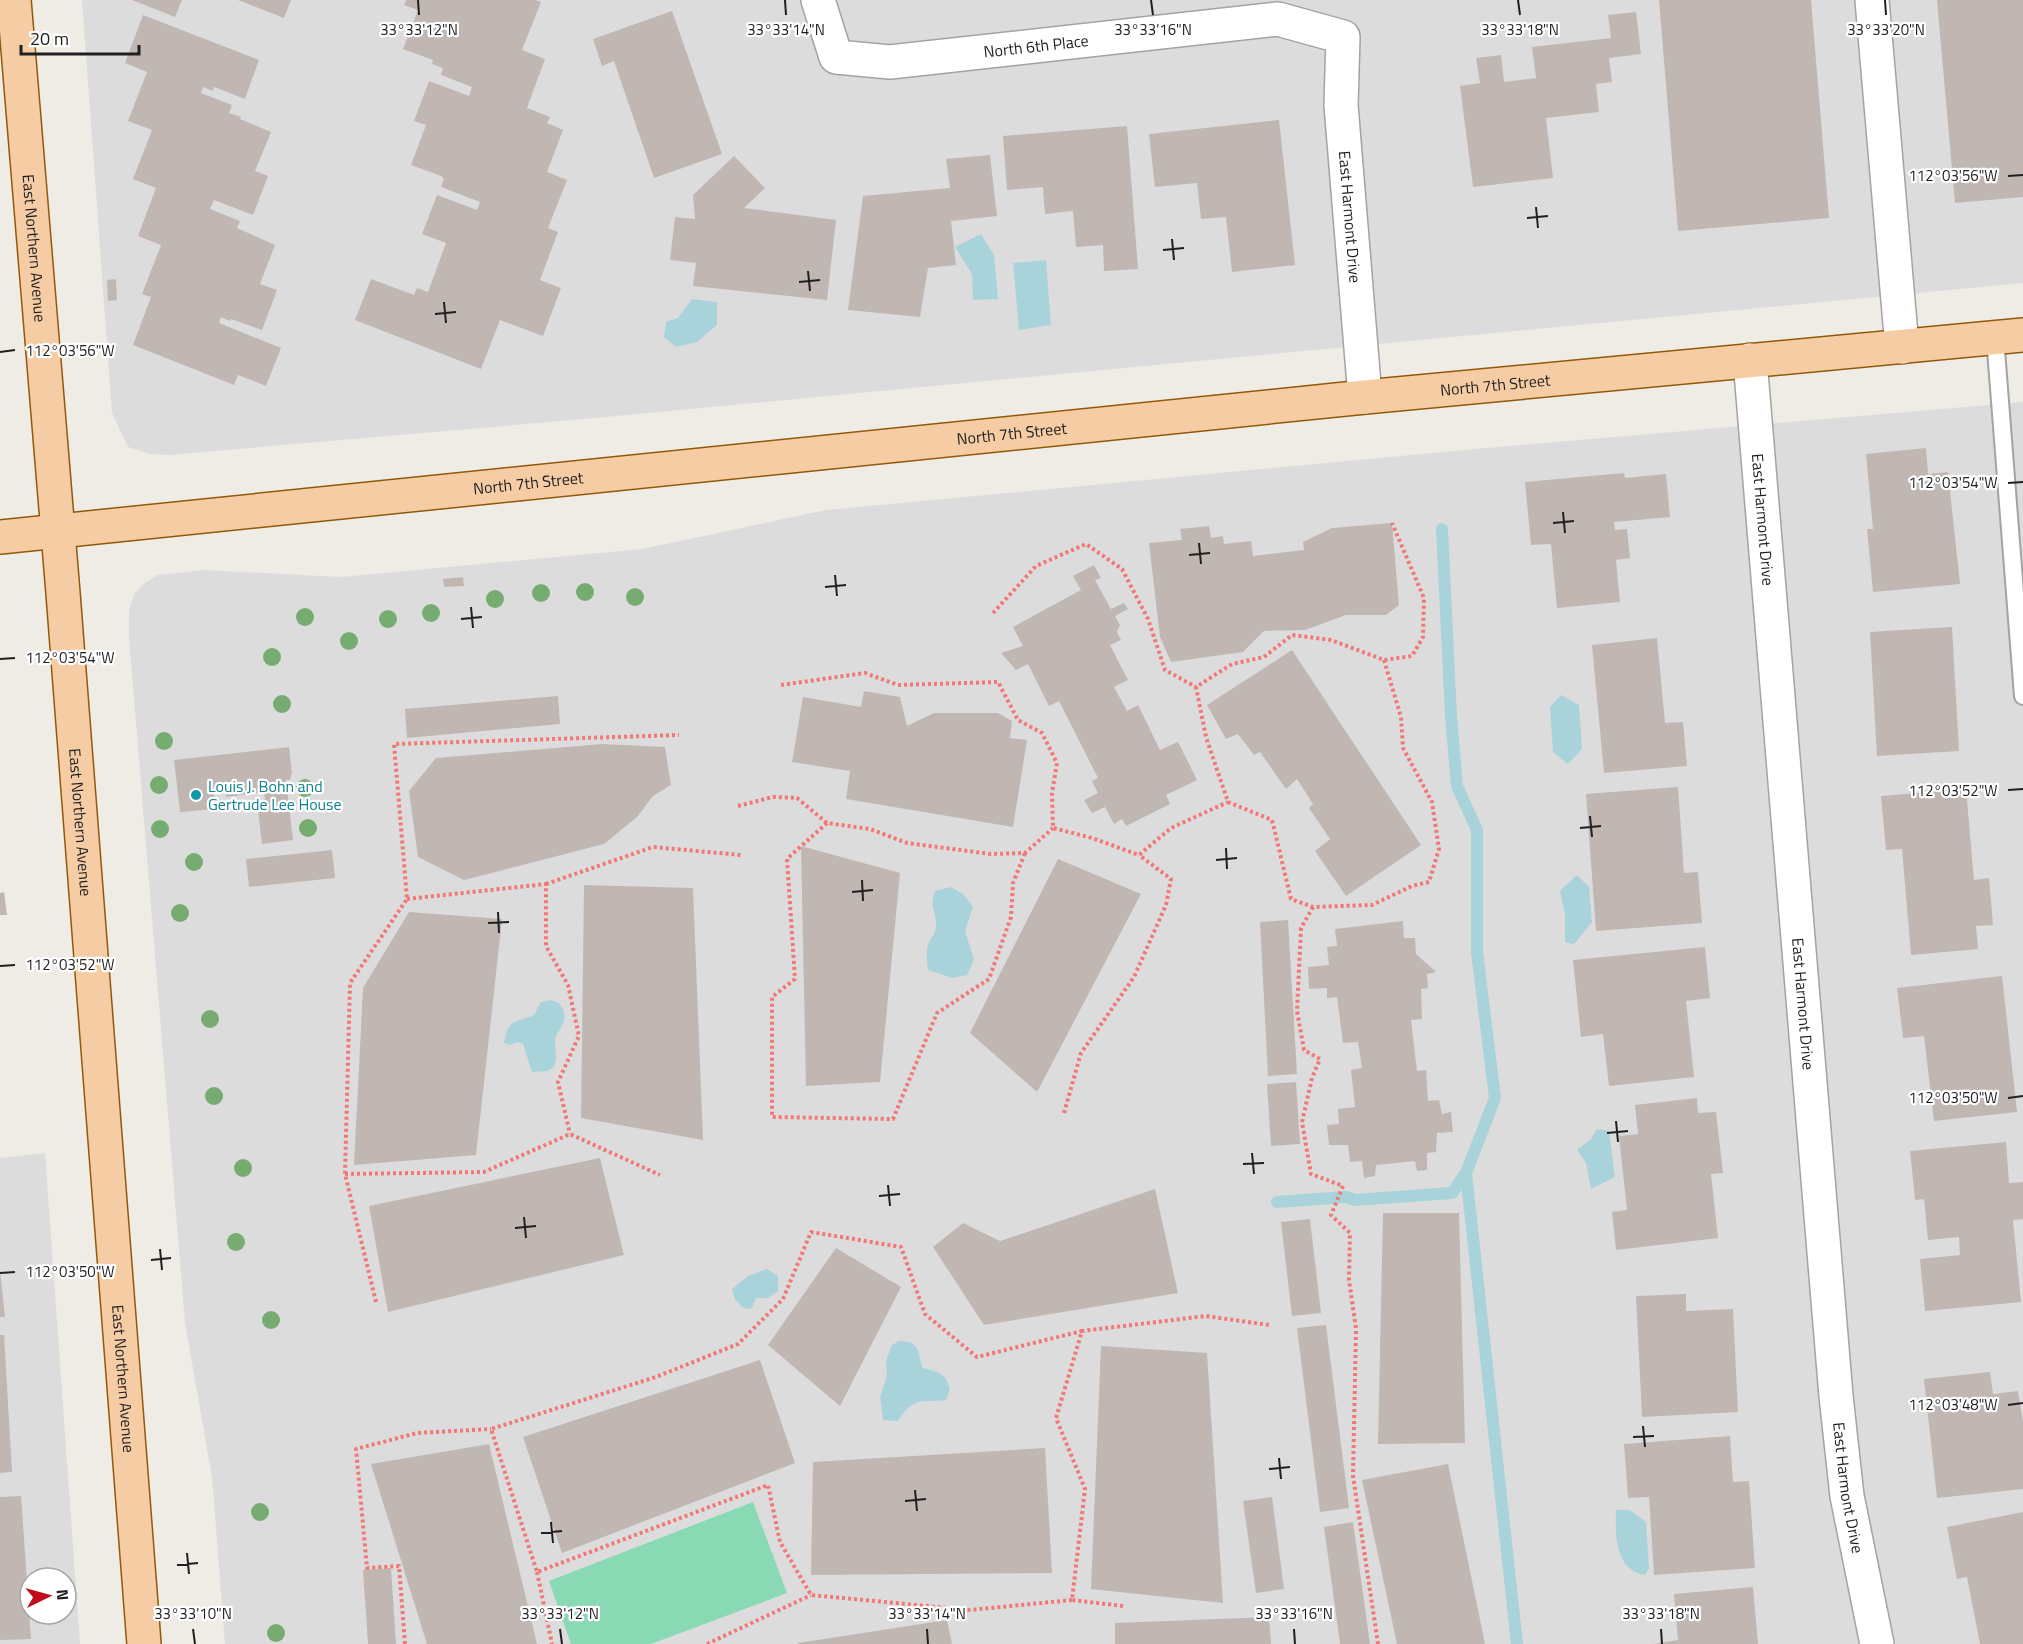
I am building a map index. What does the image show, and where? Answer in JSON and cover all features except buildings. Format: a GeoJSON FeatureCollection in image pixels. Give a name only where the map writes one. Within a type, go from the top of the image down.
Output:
{"type":"FeatureCollection","features":[{"type":"Feature","properties":{"kind":"main road","name":"East Northern Avenue"},"geometry":{"type":"LineString","coordinates":[[14,0],[144,1644]]}},
{"type":"Feature","properties":{"kind":"main road","name":"North 7th Street"},"geometry":{"type":"LineString","coordinates":[[0,537],[1365,397],[2009,336]]}},
{"type":"Feature","properties":{"kind":"street","name":"North 6th Place"},"geometry":{"type":"LineString","coordinates":[[818,0],[836,57],[890,62],[1278,19],[1343,37]]}},
{"type":"Feature","properties":{"kind":"street"},"geometry":{"type":"LineString","coordinates":[[1872,0],[1902,346]]}},
{"type":"Feature","properties":{"kind":"street","name":"East Harmont Drive"},"geometry":{"type":"LineString","coordinates":[[1343,37],[1341,105],[1365,397]]}},
{"type":"Feature","properties":{"kind":"street","name":"East Harmont Drive"},"geometry":{"type":"LineString","coordinates":[[1750,360],[1836,1396],[1847,1496],[1877,1644]]}},
{"type":"Feature","properties":{"kind":"lane"},"geometry":{"type":"LineString","coordinates":[[2009,336],[2023,696]]}},
{"type":"Feature","properties":{"kind":"path"},"geometry":{"type":"LineString","coordinates":[[1196,687],[1232,664],[1264,657],[1292,635],[1331,640],[1384,660],[1412,656],[1423,637],[1424,598],[1392,523]]}},
{"type":"Feature","properties":{"kind":"path"},"geometry":{"type":"LineString","coordinates":[[993,613],[1036,566],[1086,544],[1122,568],[1148,619],[1166,670],[1196,687],[1206,737],[1228,802]]}},
{"type":"Feature","properties":{"kind":"path"},"geometry":{"type":"LineString","coordinates":[[1139,855],[1171,828],[1228,802],[1272,820],[1291,899],[1313,907],[1372,905],[1412,886],[1429,882],[1439,849],[1432,802],[1403,748],[1401,717],[1384,660]]}},
{"type":"Feature","properties":{"kind":"path"},"geometry":{"type":"LineString","coordinates":[[781,685],[865,673],[898,685],[998,682],[1018,720],[1042,733],[1057,763],[1052,793],[1053,828],[1025,853],[1013,883],[1011,916],[988,979],[937,1013],[893,1119],[772,1117],[771,997],[795,979],[786,859],[827,823]]}},
{"type":"Feature","properties":{"kind":"path"},"geometry":{"type":"LineString","coordinates":[[376,1302],[345,1174],[350,983],[407,899],[394,744],[679,735]]}},
{"type":"Feature","properties":{"kind":"path"},"geometry":{"type":"LineString","coordinates":[[738,806],[773,797],[797,798],[827,823],[870,829],[907,843],[991,854],[1025,853]]}},
{"type":"Feature","properties":{"kind":"path"},"geometry":{"type":"LineString","coordinates":[[1053,828],[1092,838],[1139,855],[1171,879],[1166,905],[1134,977],[1081,1053],[1064,1113]]}},
{"type":"Feature","properties":{"kind":"path"},"geometry":{"type":"LineString","coordinates":[[407,899],[546,884],[653,847],[741,855]]}},
{"type":"Feature","properties":{"kind":"path"},"geometry":{"type":"LineString","coordinates":[[546,884],[546,946],[568,985],[579,1036],[558,1082],[570,1134]]}},
{"type":"Feature","properties":{"kind":"path"},"geometry":{"type":"LineString","coordinates":[[1313,907],[1301,928],[1297,1011],[1304,1050],[1320,1059],[1312,1078],[1302,1122],[1311,1174],[1343,1186],[1331,1215],[1350,1233],[1349,1280],[1356,1329],[1353,1476],[1378,1644]]}},
{"type":"Feature","properties":{"kind":"path"},"geometry":{"type":"LineString","coordinates":[[345,1174],[484,1172],[570,1134],[660,1175]]}},
{"type":"Feature","properties":{"kind":"path"},"geometry":{"type":"LineString","coordinates":[[405,1644],[399,1566],[366,1568],[356,1449],[417,1434],[491,1429],[656,1377],[738,1344],[783,1299],[811,1232],[901,1247],[925,1314],[977,1357],[1082,1331],[1206,1316],[1269,1325]]}},
{"type":"Feature","properties":{"kind":"path"},"geometry":{"type":"LineString","coordinates":[[1072,1600],[1085,1489],[1056,1418],[1082,1331]]}},
{"type":"Feature","properties":{"kind":"path"},"geometry":{"type":"LineString","coordinates":[[491,1429],[537,1572],[552,1644]]}},
{"type":"Feature","properties":{"kind":"path"},"geometry":{"type":"LineString","coordinates":[[537,1572],[768,1485],[780,1542],[811,1595]]}},
{"type":"Feature","properties":{"kind":"path"},"geometry":{"type":"LineString","coordinates":[[706,1644],[811,1595],[970,1610],[1072,1600],[1123,1606]]}},
{"type":"Feature","properties":{"kind":"shaded area"},"geometry":{"type":"Polygon","coordinates":[[[82,0],[2023,0],[2023,283],[595,418],[169,455],[150,454],[128,447],[112,413],[82,0]]]}},
{"type":"Feature","properties":{"kind":"shaded area"},"geometry":{"type":"Polygon","coordinates":[[[2023,402],[2023,1644],[225,1644],[212,1477],[185,1323],[129,637],[129,611],[134,594],[146,582],[158,575],[205,570],[341,577],[642,549],[826,510],[1486,448],[2023,402]]]}},
{"type":"Feature","properties":{"kind":"shaded area"},"geometry":{"type":"Polygon","coordinates":[[[45,1153],[74,1566],[18,1566],[18,1626],[78,1626],[78,1616],[80,1644],[0,1644],[0,1158],[45,1153]]]}},
{"type":"Feature","properties":{"kind":"green space"},"geometry":{"type":"Polygon","coordinates":[[[753,1502],[787,1593],[651,1644],[571,1644],[549,1581],[753,1502]]]}},
{"type":"Feature","properties":{"kind":"water"},"geometry":{"type":"Polygon","coordinates":[[[981,234],[994,255],[998,299],[973,300],[972,274],[955,247],[981,234]]]}},
{"type":"Feature","properties":{"kind":"water"},"geometry":{"type":"Polygon","coordinates":[[[1046,260],[1051,325],[1019,330],[1013,263],[1046,260]]]}},
{"type":"Feature","properties":{"kind":"water"},"geometry":{"type":"Polygon","coordinates":[[[692,299],[717,302],[717,325],[697,342],[676,347],[664,337],[666,322],[678,318],[692,299]]]}},
{"type":"Feature","properties":{"kind":"water"},"geometry":{"type":"Polygon","coordinates":[[[1561,695],[1579,705],[1582,749],[1568,764],[1553,752],[1550,707],[1561,695]]]}},
{"type":"Feature","properties":{"kind":"water"},"geometry":{"type":"Polygon","coordinates":[[[1577,875],[1589,887],[1592,922],[1574,944],[1565,942],[1565,915],[1560,891],[1577,875]]]}},
{"type":"Feature","properties":{"kind":"water"},"geometry":{"type":"Polygon","coordinates":[[[951,887],[963,894],[973,907],[965,931],[974,960],[967,975],[952,978],[928,970],[927,957],[928,945],[936,927],[933,905],[935,891],[951,887]]]}},
{"type":"Feature","properties":{"kind":"water"},"geometry":{"type":"Polygon","coordinates":[[[551,1000],[559,1003],[565,1018],[555,1039],[554,1067],[547,1071],[532,1072],[523,1044],[504,1043],[506,1035],[513,1023],[534,1015],[541,1002],[551,1000]]]}},
{"type":"Feature","properties":{"kind":"water"},"geometry":{"type":"Polygon","coordinates":[[[1597,1129],[1609,1131],[1615,1177],[1591,1189],[1586,1163],[1577,1150],[1591,1139],[1597,1129]]]}},
{"type":"Feature","properties":{"kind":"water"},"geometry":{"type":"Polygon","coordinates":[[[767,1269],[778,1276],[778,1291],[768,1298],[756,1298],[752,1308],[746,1309],[736,1301],[732,1289],[748,1276],[767,1269]]]}},
{"type":"Feature","properties":{"kind":"water"},"geometry":{"type":"Polygon","coordinates":[[[899,1341],[915,1345],[923,1368],[941,1374],[950,1389],[946,1400],[918,1402],[913,1404],[898,1421],[883,1420],[880,1397],[887,1376],[886,1361],[892,1345],[899,1341]]]}},
{"type":"Feature","properties":{"kind":"water"},"geometry":{"type":"Polygon","coordinates":[[[1616,1510],[1630,1510],[1646,1522],[1649,1568],[1645,1575],[1635,1572],[1622,1559],[1617,1540],[1616,1510]]]}},
{"type":"Feature","properties":{"kind":"waterway"},"geometry":{"type":"LineString","coordinates":[[1277,1202],[1346,1197],[1355,1200],[1452,1193],[1466,1173],[1495,1098],[1477,952],[1477,830],[1457,786],[1451,716],[1442,529]]}},
{"type":"Feature","properties":{"kind":"waterway"},"geometry":{"type":"LineString","coordinates":[[1466,1173],[1517,1644]]}},
{"type":"Feature","properties":{"kind":"place","name":"Louis J. Bohn and Gertrude Lee House"},"geometry":{"type":"Point","coordinates":[196,795]}}]}
